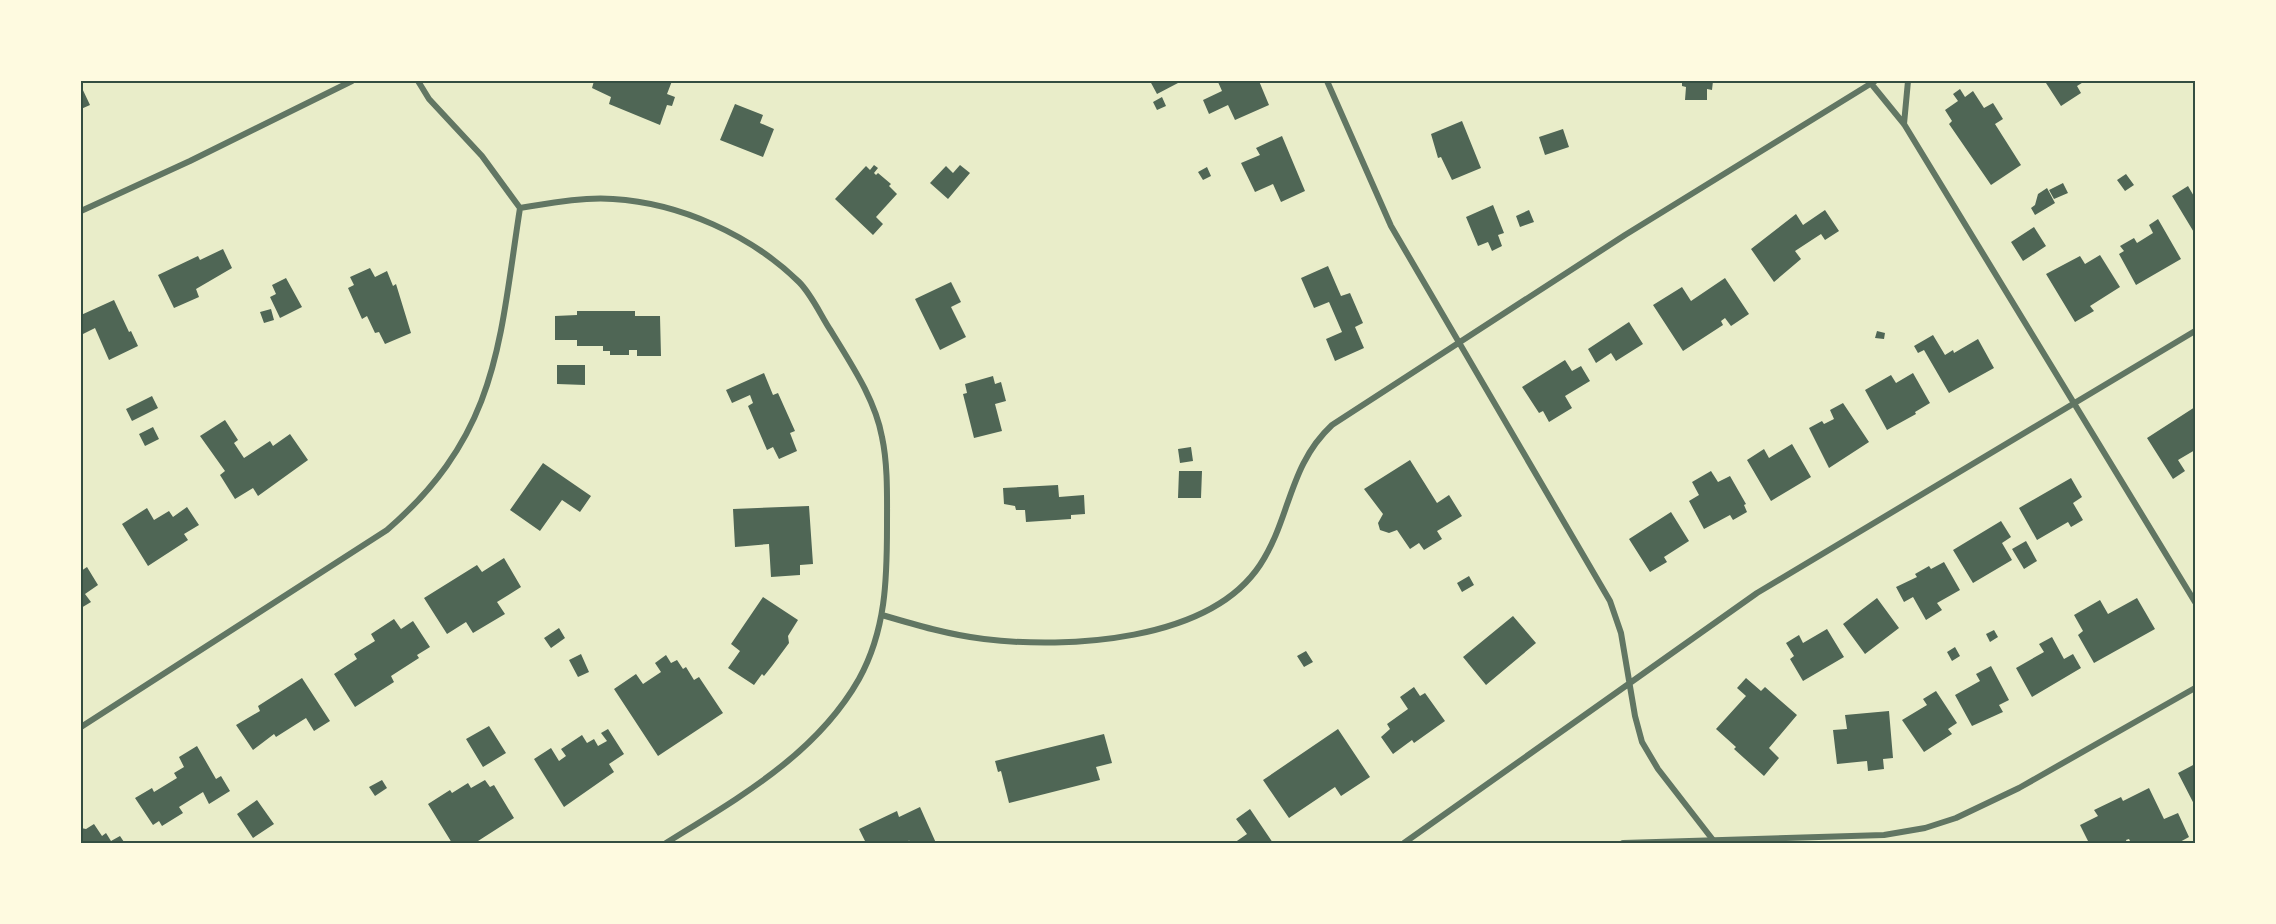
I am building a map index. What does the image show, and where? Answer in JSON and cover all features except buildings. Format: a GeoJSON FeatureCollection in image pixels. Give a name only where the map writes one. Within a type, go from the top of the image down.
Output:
{"type":"FeatureCollection","features":[{"type":"Feature","properties":{"kind":"street"},"geometry":{"type":"LineString","coordinates":[[81,211],[190,161],[352,81]]}},
{"type":"Feature","properties":{"kind":"street"},"geometry":{"type":"LineString","coordinates":[[81,728],[387,530],[413,508],[446,470],[468,434],[485,396],[498,349],[520,208],[482,156],[462,138],[418,81]]}},
{"type":"Feature","properties":{"kind":"street"},"geometry":{"type":"LineString","coordinates":[[1327,81],[1391,226],[1610,602],[1621,633],[1635,716],[1642,742],[1658,770],[1713,840]]}},
{"type":"Feature","properties":{"kind":"street"},"geometry":{"type":"LineString","coordinates":[[1904,124],[1908,81]]}},
{"type":"Feature","properties":{"kind":"street"},"geometry":{"type":"LineString","coordinates":[[882,615],[929,629],[983,639],[1019,642],[1084,640],[1150,631],[1183,622],[1214,606],[1241,586],[1259,566],[1282,519],[1304,458],[1316,440],[1332,425],[1871,82],[1904,124],[2195,602]]}},
{"type":"Feature","properties":{"kind":"street"},"geometry":{"type":"LineString","coordinates":[[520,208],[576,199],[614,199],[654,206],[695,217],[734,235],[765,253],[800,284],[855,370],[882,437],[887,510],[886,587],[882,615],[874,644],[859,678],[839,709],[809,743],[757,786],[666,843]]}},
{"type":"Feature","properties":{"kind":"street"},"geometry":{"type":"LineString","coordinates":[[1404,843],[1758,593],[2195,331]]}},
{"type":"Feature","properties":{"kind":"street"},"geometry":{"type":"LineString","coordinates":[[1623,843],[1884,835],[1925,828],[1956,818],[2019,788],[2195,688]]}}]}
